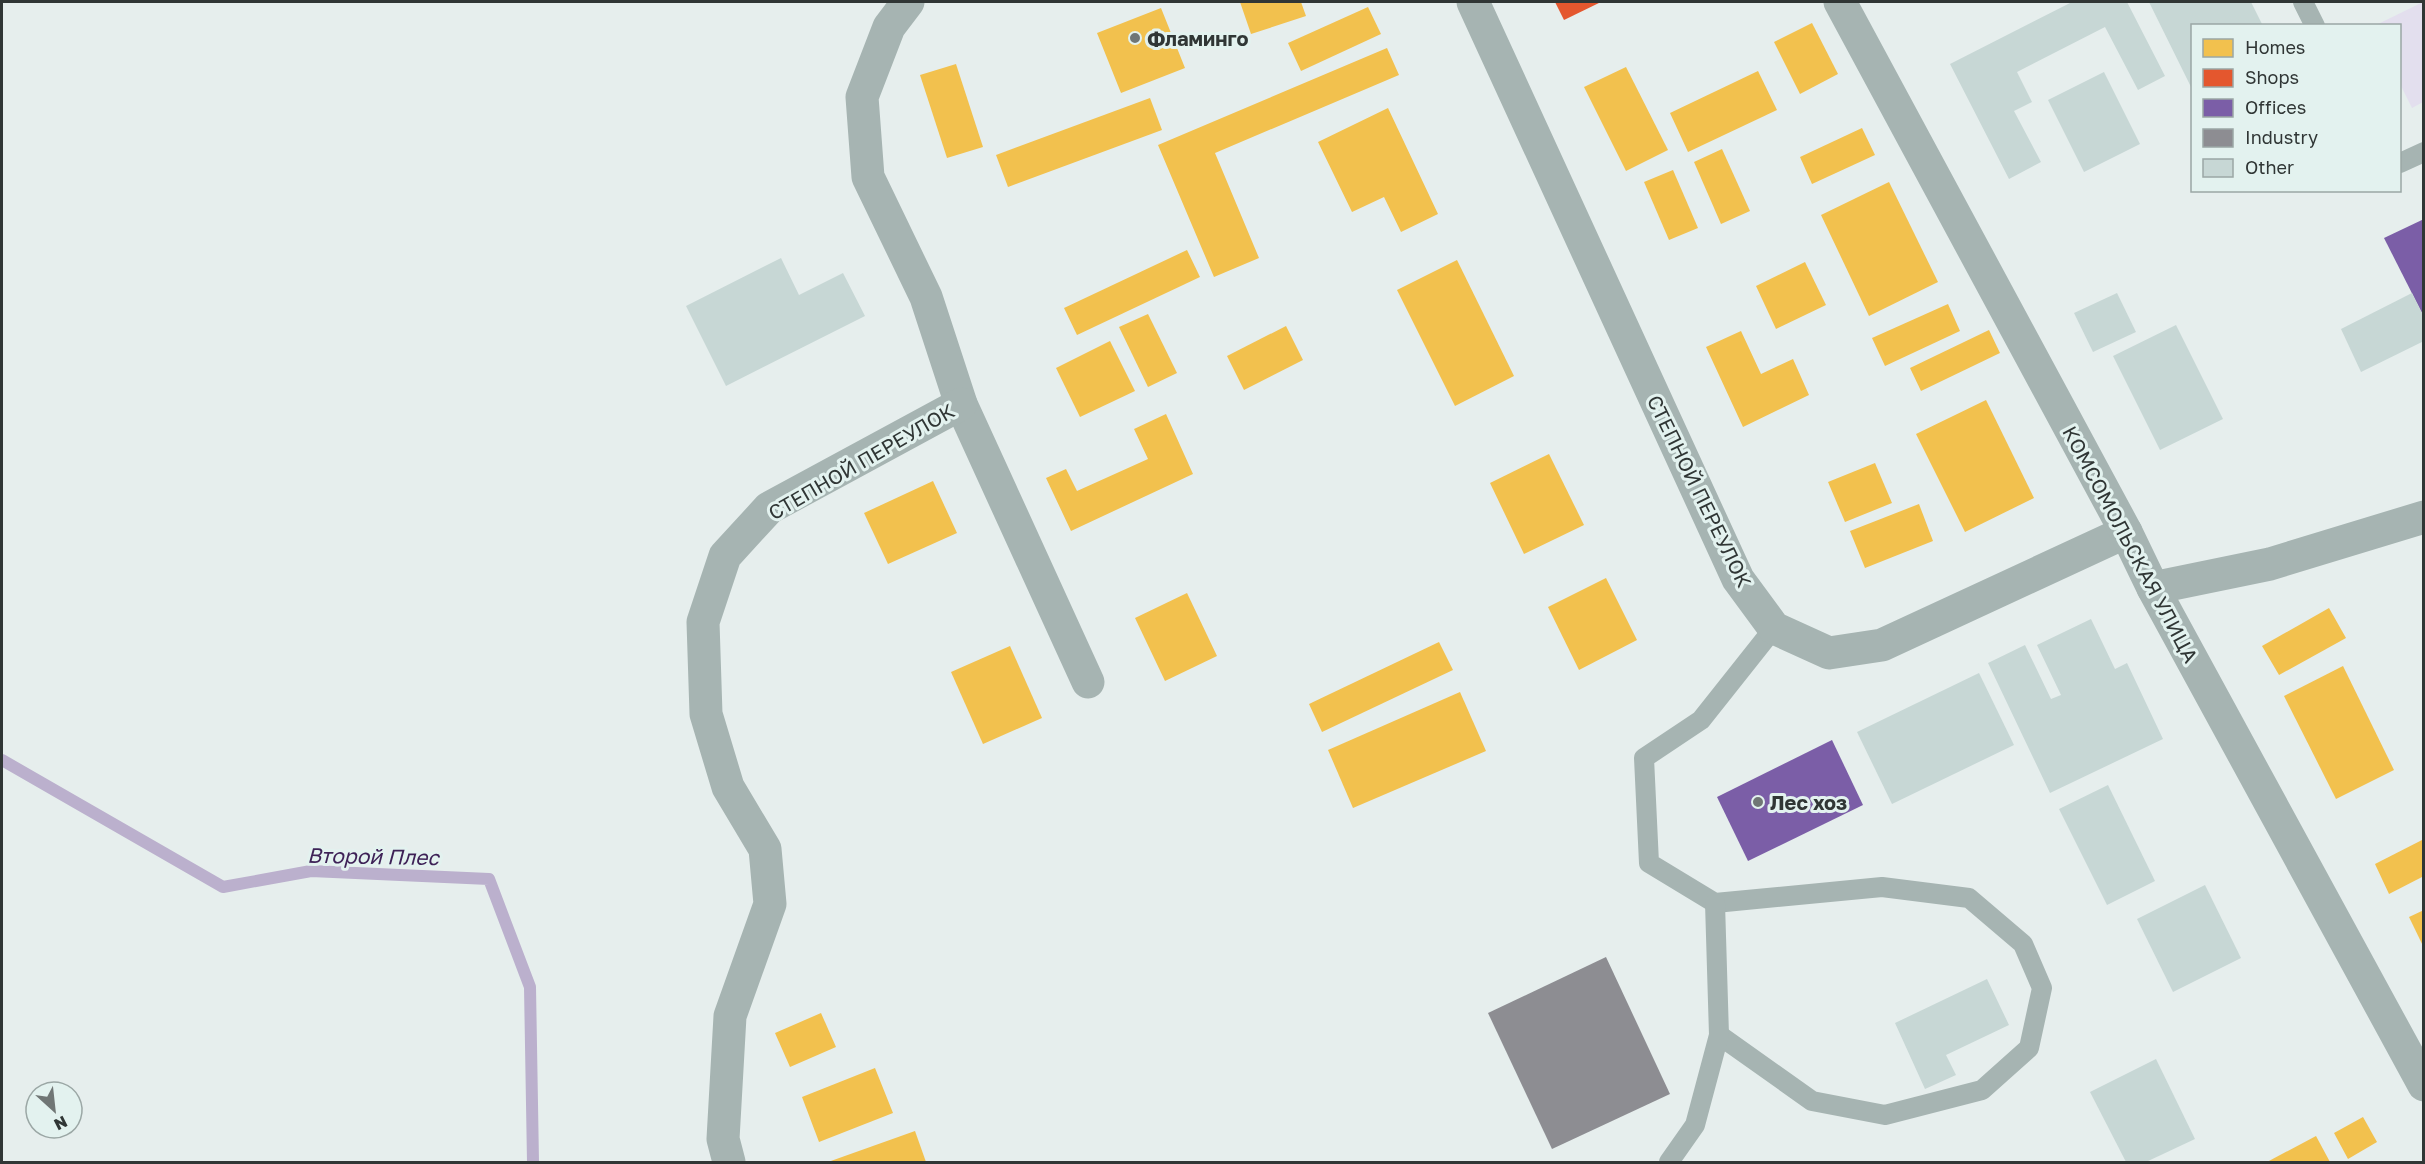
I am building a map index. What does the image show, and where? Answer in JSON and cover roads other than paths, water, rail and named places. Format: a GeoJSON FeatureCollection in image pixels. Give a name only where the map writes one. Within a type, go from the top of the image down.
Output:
{"type":"FeatureCollection","features":[{"type":"Feature","properties":{"kind":"street","name":"СТЕПНОЙ ПЕРЕУЛОК"},"geometry":{"type":"LineString","coordinates":[[908,2],[889,27],[862,97],[868,177],[926,297],[961,404],[1088,682]]}},
{"type":"Feature","properties":{"kind":"street","name":"СТЕПНОЙ ПЕРЕУЛОК"},"geometry":{"type":"LineString","coordinates":[[1473,2],[1738,579],[1774,628],[1829,653],[1882,645],[2126,532]]}},
{"type":"Feature","properties":{"kind":"street","name":"КОМСОМОЛЬСКАЯ УЛИЦА"},"geometry":{"type":"LineString","coordinates":[[1840,2],[2126,532],[2153,588],[2424,1085]]}},
{"type":"Feature","properties":{"kind":"street","name":"СТЕПНОЙ ПЕРЕУЛОК"},"geometry":{"type":"LineString","coordinates":[[729,1162],[723,1138],[730,1016],[770,904],[765,849],[728,787],[706,714],[703,622],[725,556],[769,508],[961,404]]}},
{"type":"Feature","properties":{"kind":"street"},"geometry":{"type":"LineString","coordinates":[[2153,588],[2270,564],[2424,517]]}},
{"type":"Feature","properties":{"kind":"lane"},"geometry":{"type":"LineString","coordinates":[[2303,2],[2314,24]]}},
{"type":"Feature","properties":{"kind":"lane"},"geometry":{"type":"LineString","coordinates":[[2401,163],[2424,152]]}},
{"type":"Feature","properties":{"kind":"lane"},"geometry":{"type":"LineString","coordinates":[[1719,1035],[1812,1101],[1885,1115],[1982,1090],[2029,1048],[2042,988],[2023,944],[1969,898],[1882,887],[1715,903],[1649,863],[1644,758],[1701,720],[1774,628]]}},
{"type":"Feature","properties":{"kind":"lane"},"geometry":{"type":"LineString","coordinates":[[1669,1162],[1695,1125],[1719,1035],[1715,903]]}},
{"type":"Feature","properties":{"kind":"waterway","name":"Второй Плес"},"geometry":{"type":"LineString","coordinates":[[2,760],[223,887],[311,871],[489,879],[530,987],[533,1162]]}},
{"type":"Feature","properties":{"kind":"place","name":"Фламинго"},"geometry":{"type":"Point","coordinates":[1135,38]}},
{"type":"Feature","properties":{"kind":"place","name":"Лес хоз"},"geometry":{"type":"Point","coordinates":[1758,802]}}]}
